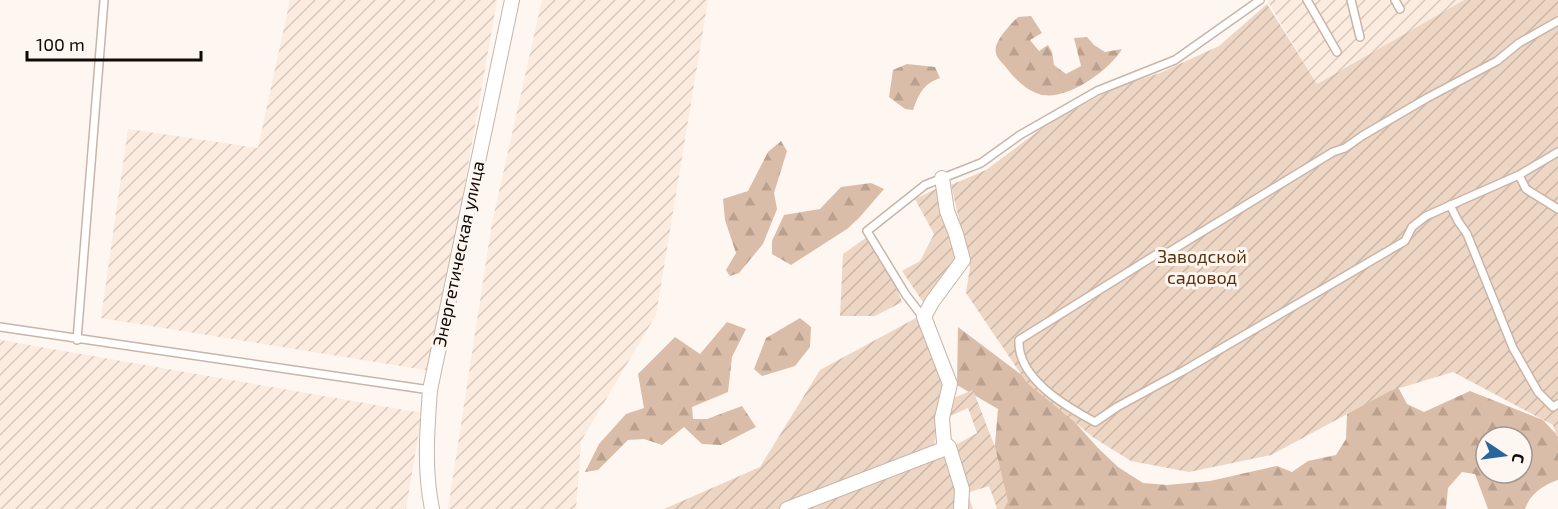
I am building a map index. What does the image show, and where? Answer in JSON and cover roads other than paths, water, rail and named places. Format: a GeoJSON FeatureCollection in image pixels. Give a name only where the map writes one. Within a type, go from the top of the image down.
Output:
{"type":"FeatureCollection","features":[{"type":"Feature","properties":{"kind":"street","name":"Энергетическая улица"},"geometry":{"type":"LineString","coordinates":[[432,509],[426,438],[430,390],[512,0]]}},
{"type":"Feature","properties":{"kind":"street"},"geometry":{"type":"LineString","coordinates":[[942,178],[947,211],[963,260],[932,302],[924,317],[950,384],[942,418],[944,443],[949,447],[962,489],[961,509]]}},
{"type":"Feature","properties":{"kind":"street"},"geometry":{"type":"LineString","coordinates":[[787,509],[949,447]]}},
{"type":"Feature","properties":{"kind":"lane"},"geometry":{"type":"LineString","coordinates":[[77,340],[104,0]]}},
{"type":"Feature","properties":{"kind":"lane"},"geometry":{"type":"LineString","coordinates":[[924,317],[906,295],[867,231],[925,185],[981,163],[1020,135],[1097,91],[1175,60],[1260,0]]}},
{"type":"Feature","properties":{"kind":"lane"},"geometry":{"type":"LineString","coordinates":[[1307,0],[1337,52]]}},
{"type":"Feature","properties":{"kind":"lane"},"geometry":{"type":"LineString","coordinates":[[1352,0],[1360,37]]}},
{"type":"Feature","properties":{"kind":"lane"},"geometry":{"type":"LineString","coordinates":[[1395,0],[1400,9]]}},
{"type":"Feature","properties":{"kind":"lane"},"geometry":{"type":"LineString","coordinates":[[1558,21],[1519,43],[1497,62],[1427,98],[1345,148],[1333,152],[1169,252],[1157,254],[1019,340],[1018,350],[1030,376],[1070,409],[1095,422],[1117,407],[1405,241],[1412,226],[1426,216],[1519,174],[1558,152]]}},
{"type":"Feature","properties":{"kind":"lane"},"geometry":{"type":"LineString","coordinates":[[1519,174],[1526,189],[1558,209]]}},
{"type":"Feature","properties":{"kind":"lane"},"geometry":{"type":"LineString","coordinates":[[1450,206],[1467,234],[1513,348],[1538,392],[1553,406],[1558,404]]}},
{"type":"Feature","properties":{"kind":"lane"},"geometry":{"type":"LineString","coordinates":[[0,327],[430,390]]}},
{"type":"Feature","properties":{"kind":"park label","name":"Заводской садовод"},"geometry":{"type":"Point","coordinates":[1202,267]}}]}
